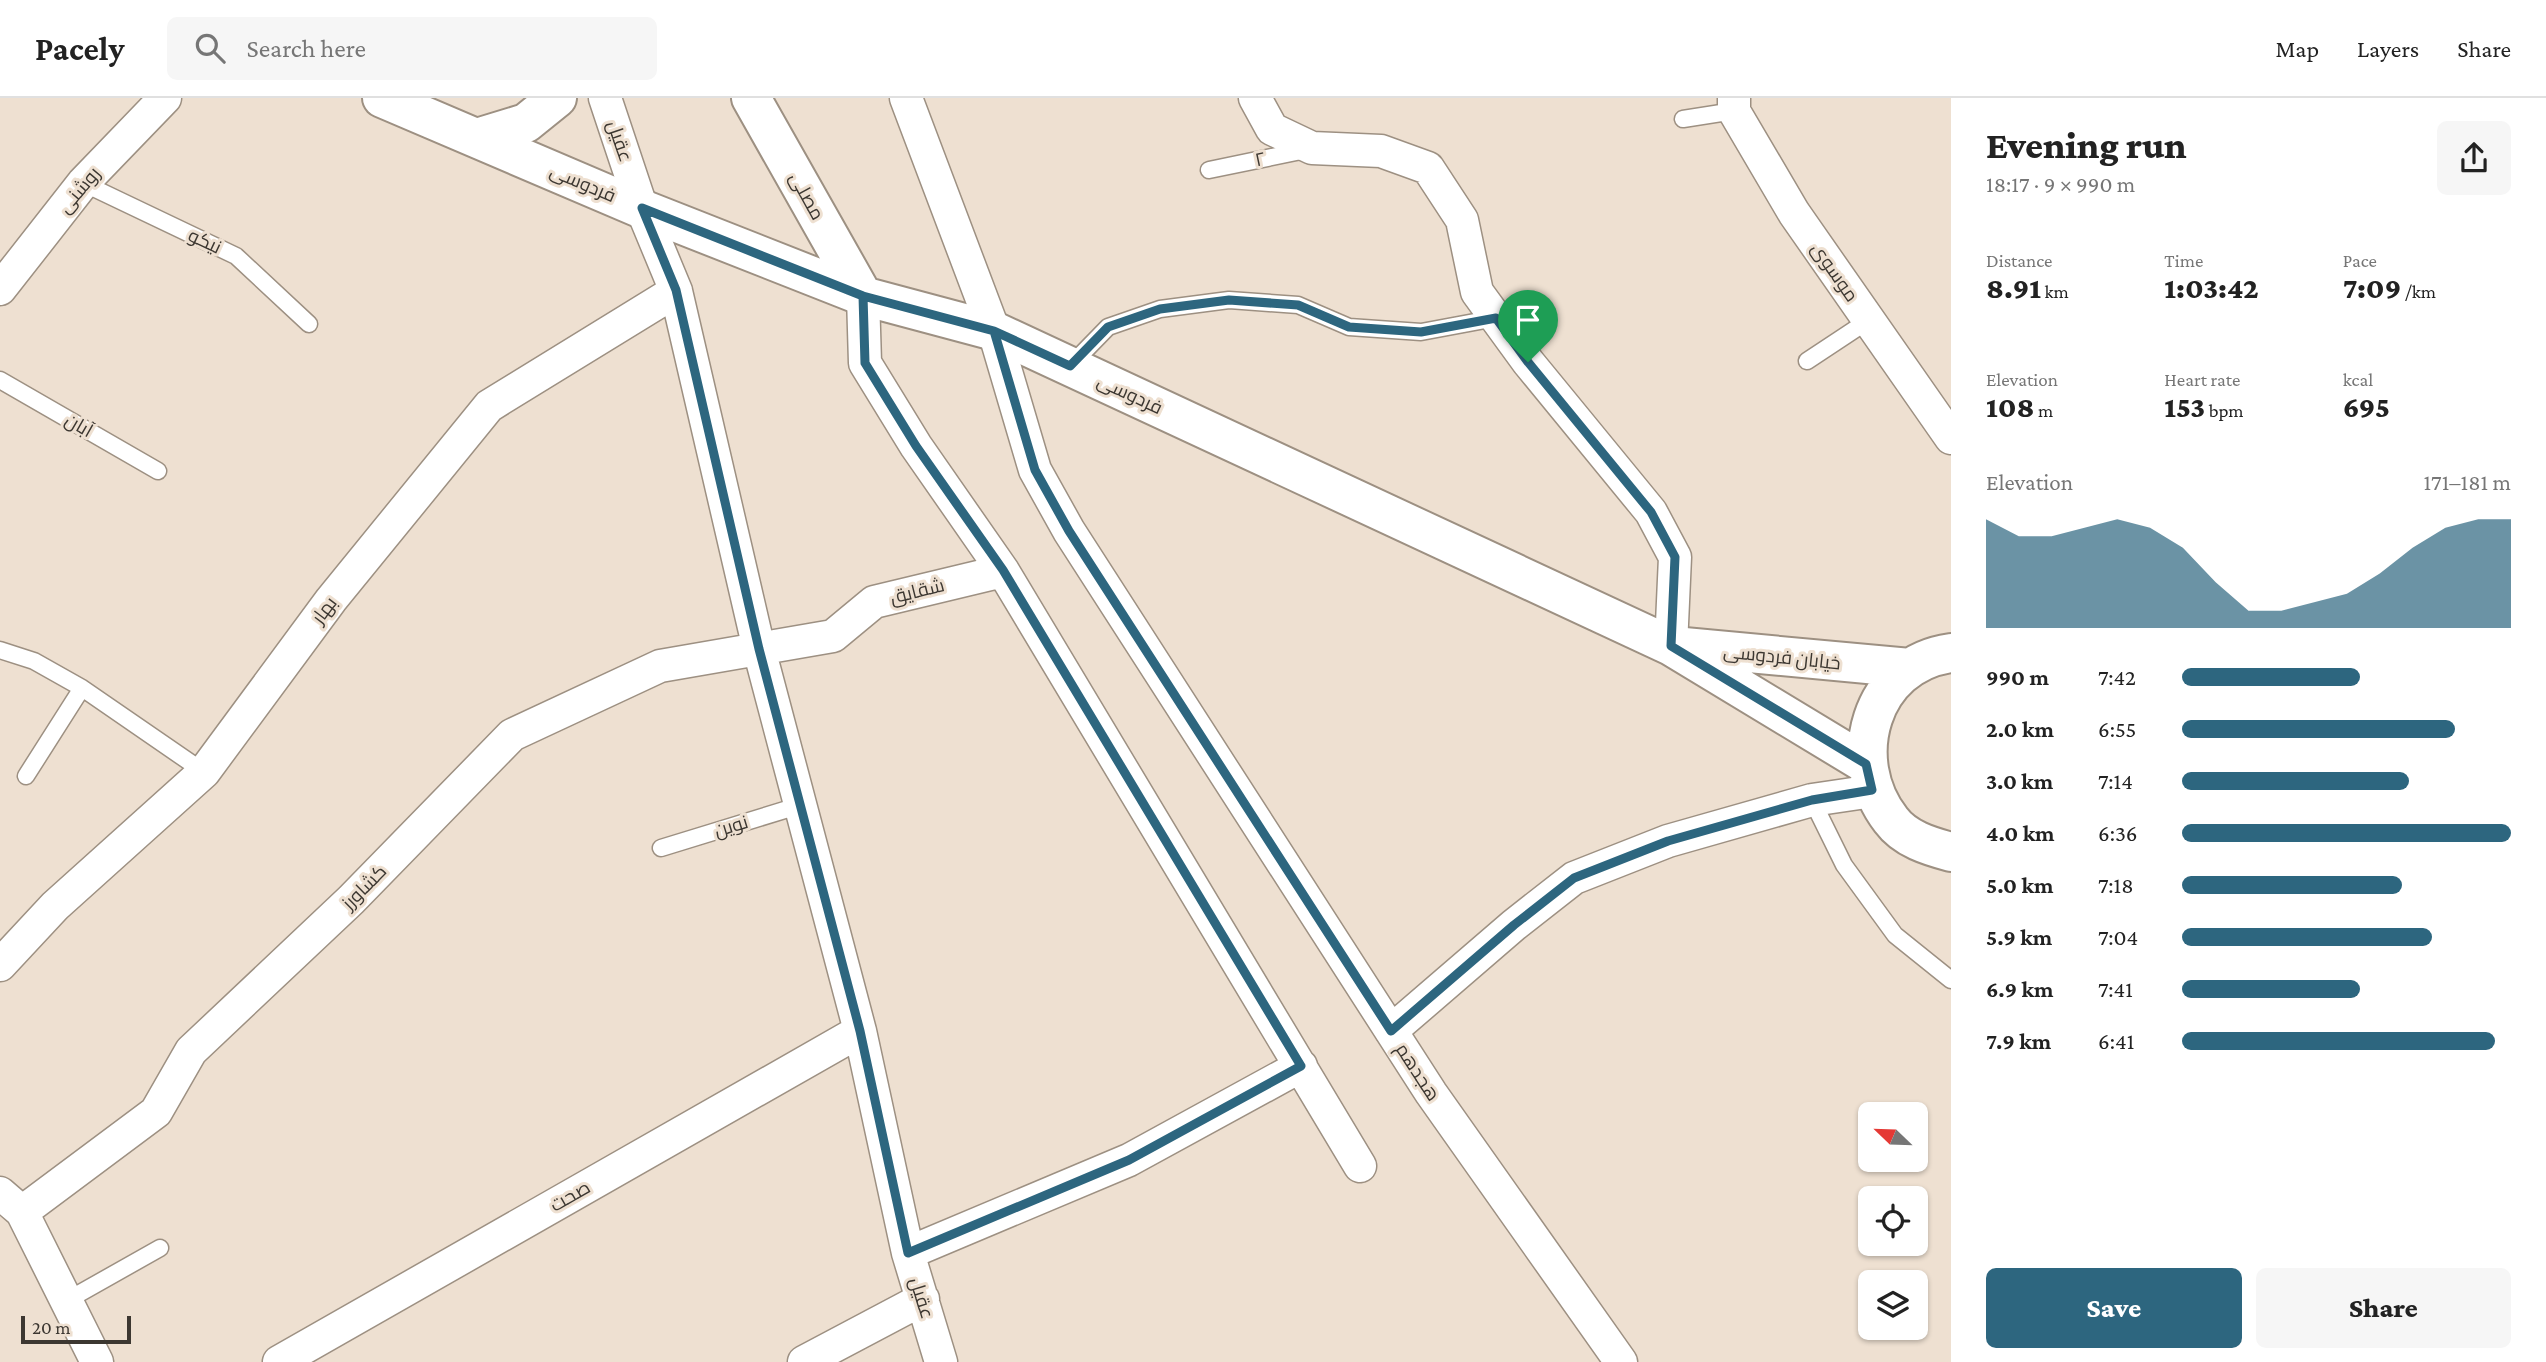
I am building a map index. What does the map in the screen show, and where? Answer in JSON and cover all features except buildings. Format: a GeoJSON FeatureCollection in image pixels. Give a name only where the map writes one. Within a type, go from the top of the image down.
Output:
{"type":"FeatureCollection","features":[{"type":"Feature","properties":{"kind":"street","name":"روشنی"},"geometry":{"type":"LineString","coordinates":[[0,289],[83,183],[165,98]]}},
{"type":"Feature","properties":{"kind":"street","name":"فردوسی"},"geometry":{"type":"LineString","coordinates":[[382,98],[642,208],[863,296],[994,331],[1671,646]]}},
{"type":"Feature","properties":{"kind":"street"},"geometry":{"type":"LineString","coordinates":[[477,138],[526,123],[557,98]]}},
{"type":"Feature","properties":{"kind":"street","name":"عقیل"},"geometry":{"type":"LineString","coordinates":[[605,98],[642,208],[676,290],[759,649],[860,1031],[908,1253],[941,1362]]}},
{"type":"Feature","properties":{"kind":"street","name":"مصلی"},"geometry":{"type":"LineString","coordinates":[[751,98],[863,296]]}},
{"type":"Feature","properties":{"kind":"street","name":"هجدهم"},"geometry":{"type":"LineString","coordinates":[[906,98],[994,331],[1035,470],[1069,531],[1431,1093],[1621,1362]]}},
{"type":"Feature","properties":{"kind":"street"},"geometry":{"type":"LineString","coordinates":[[1255,98],[1272,129],[1312,148],[1381,151],[1427,168],[1462,220],[1477,292],[1651,512],[1675,557],[1671,646]]}},
{"type":"Feature","properties":{"kind":"street","name":"موسوی"},"geometry":{"type":"LineString","coordinates":[[1734,104],[1794,213],[1951,438]]}},
{"type":"Feature","properties":{"kind":"street","name":"بهار"},"geometry":{"type":"LineString","coordinates":[[0,965],[55,906],[204,772],[331,600],[489,406],[676,290]]}},
{"type":"Feature","properties":{"kind":"street"},"geometry":{"type":"LineString","coordinates":[[863,296],[865,363],[916,446],[1003,570],[1360,1166]]}},
{"type":"Feature","properties":{"kind":"street","name":"شقایق"},"geometry":{"type":"LineString","coordinates":[[759,649],[833,636],[874,602],[1003,570]]}},
{"type":"Feature","properties":{"kind":"street","name":"خیابان فردوسی"},"geometry":{"type":"LineString","coordinates":[[1671,646],[1910,668]]}},
{"type":"Feature","properties":{"kind":"street","name":"خیابان فردوسی"},"geometry":{"type":"LineString","coordinates":[[1671,646],[1869,777]]}},
{"type":"Feature","properties":{"kind":"street","name":"کشاورز"},"geometry":{"type":"LineString","coordinates":[[11,1202],[156,1112],[191,1051],[351,900],[512,735],[660,666],[759,649]]}},
{"type":"Feature","properties":{"kind":"street"},"geometry":{"type":"LineString","coordinates":[[1950,652],[1910,668],[1884,694],[1869,727],[1869,777],[1892,822],[1922,844],[1951,852]]}},
{"type":"Feature","properties":{"kind":"street"},"geometry":{"type":"LineString","coordinates":[[1391,1031],[1514,925],[1574,878],[1668,841],[1812,800],[1869,777]]}},
{"type":"Feature","properties":{"kind":"street","name":"صحت"},"geometry":{"type":"LineString","coordinates":[[279,1362],[860,1031]]}},
{"type":"Feature","properties":{"kind":"street"},"geometry":{"type":"LineString","coordinates":[[908,1253],[1129,1160],[1301,1066]]}},
{"type":"Feature","properties":{"kind":"street"},"geometry":{"type":"LineString","coordinates":[[11,1202],[97,1362]]}},
{"type":"Feature","properties":{"kind":"street"},"geometry":{"type":"LineString","coordinates":[[804,1362],[923,1299]]}},
{"type":"Feature","properties":{"kind":"lane"},"geometry":{"type":"LineString","coordinates":[[1683,119],[1734,104]]}},
{"type":"Feature","properties":{"kind":"lane","name":"۲"},"geometry":{"type":"LineString","coordinates":[[1209,170],[1312,148]]}},
{"type":"Feature","properties":{"kind":"lane","name":"نیکو"},"geometry":{"type":"LineString","coordinates":[[83,183],[236,256],[309,324]]}},
{"type":"Feature","properties":{"kind":"lane"},"geometry":{"type":"LineString","coordinates":[[1070,366],[1108,327],[1160,309],[1229,300],[1298,305],[1349,327],[1421,332],[1496,318]]}},
{"type":"Feature","properties":{"kind":"lane"},"geometry":{"type":"LineString","coordinates":[[1807,361],[1869,320]]}},
{"type":"Feature","properties":{"kind":"lane","name":"آبان"},"geometry":{"type":"LineString","coordinates":[[0,380],[158,471]]}},
{"type":"Feature","properties":{"kind":"lane"},"geometry":{"type":"LineString","coordinates":[[0,650],[34,661],[82,688],[204,772]]}},
{"type":"Feature","properties":{"kind":"lane"},"geometry":{"type":"LineString","coordinates":[[26,776],[82,688]]}},
{"type":"Feature","properties":{"kind":"lane"},"geometry":{"type":"LineString","coordinates":[[1812,800],[1844,865],[1895,935],[1951,980]]}},
{"type":"Feature","properties":{"kind":"lane","name":"نوین"},"geometry":{"type":"LineString","coordinates":[[661,848],[801,805]]}},
{"type":"Feature","properties":{"kind":"lane"},"geometry":{"type":"LineString","coordinates":[[66,1301],[160,1248]]}},
{"type":"Feature","properties":{"kind":"route"},"geometry":{"type":"LineString","coordinates":[[1528,362],[1496,318],[1421,332],[1349,327],[1298,305],[1229,300],[1160,309],[1108,327],[1070,366],[994,331],[863,296],[642,208],[676,290],[759,649],[860,1031],[908,1253],[1129,1160],[1301,1066],[1003,570],[916,446],[865,363],[863,296],[928,314],[994,331],[1035,470],[1069,531],[1391,1031],[1514,925],[1574,878],[1668,841],[1812,800],[1872,790],[1866,764],[1671,646],[1675,557],[1651,512],[1528,362]]}}]}
